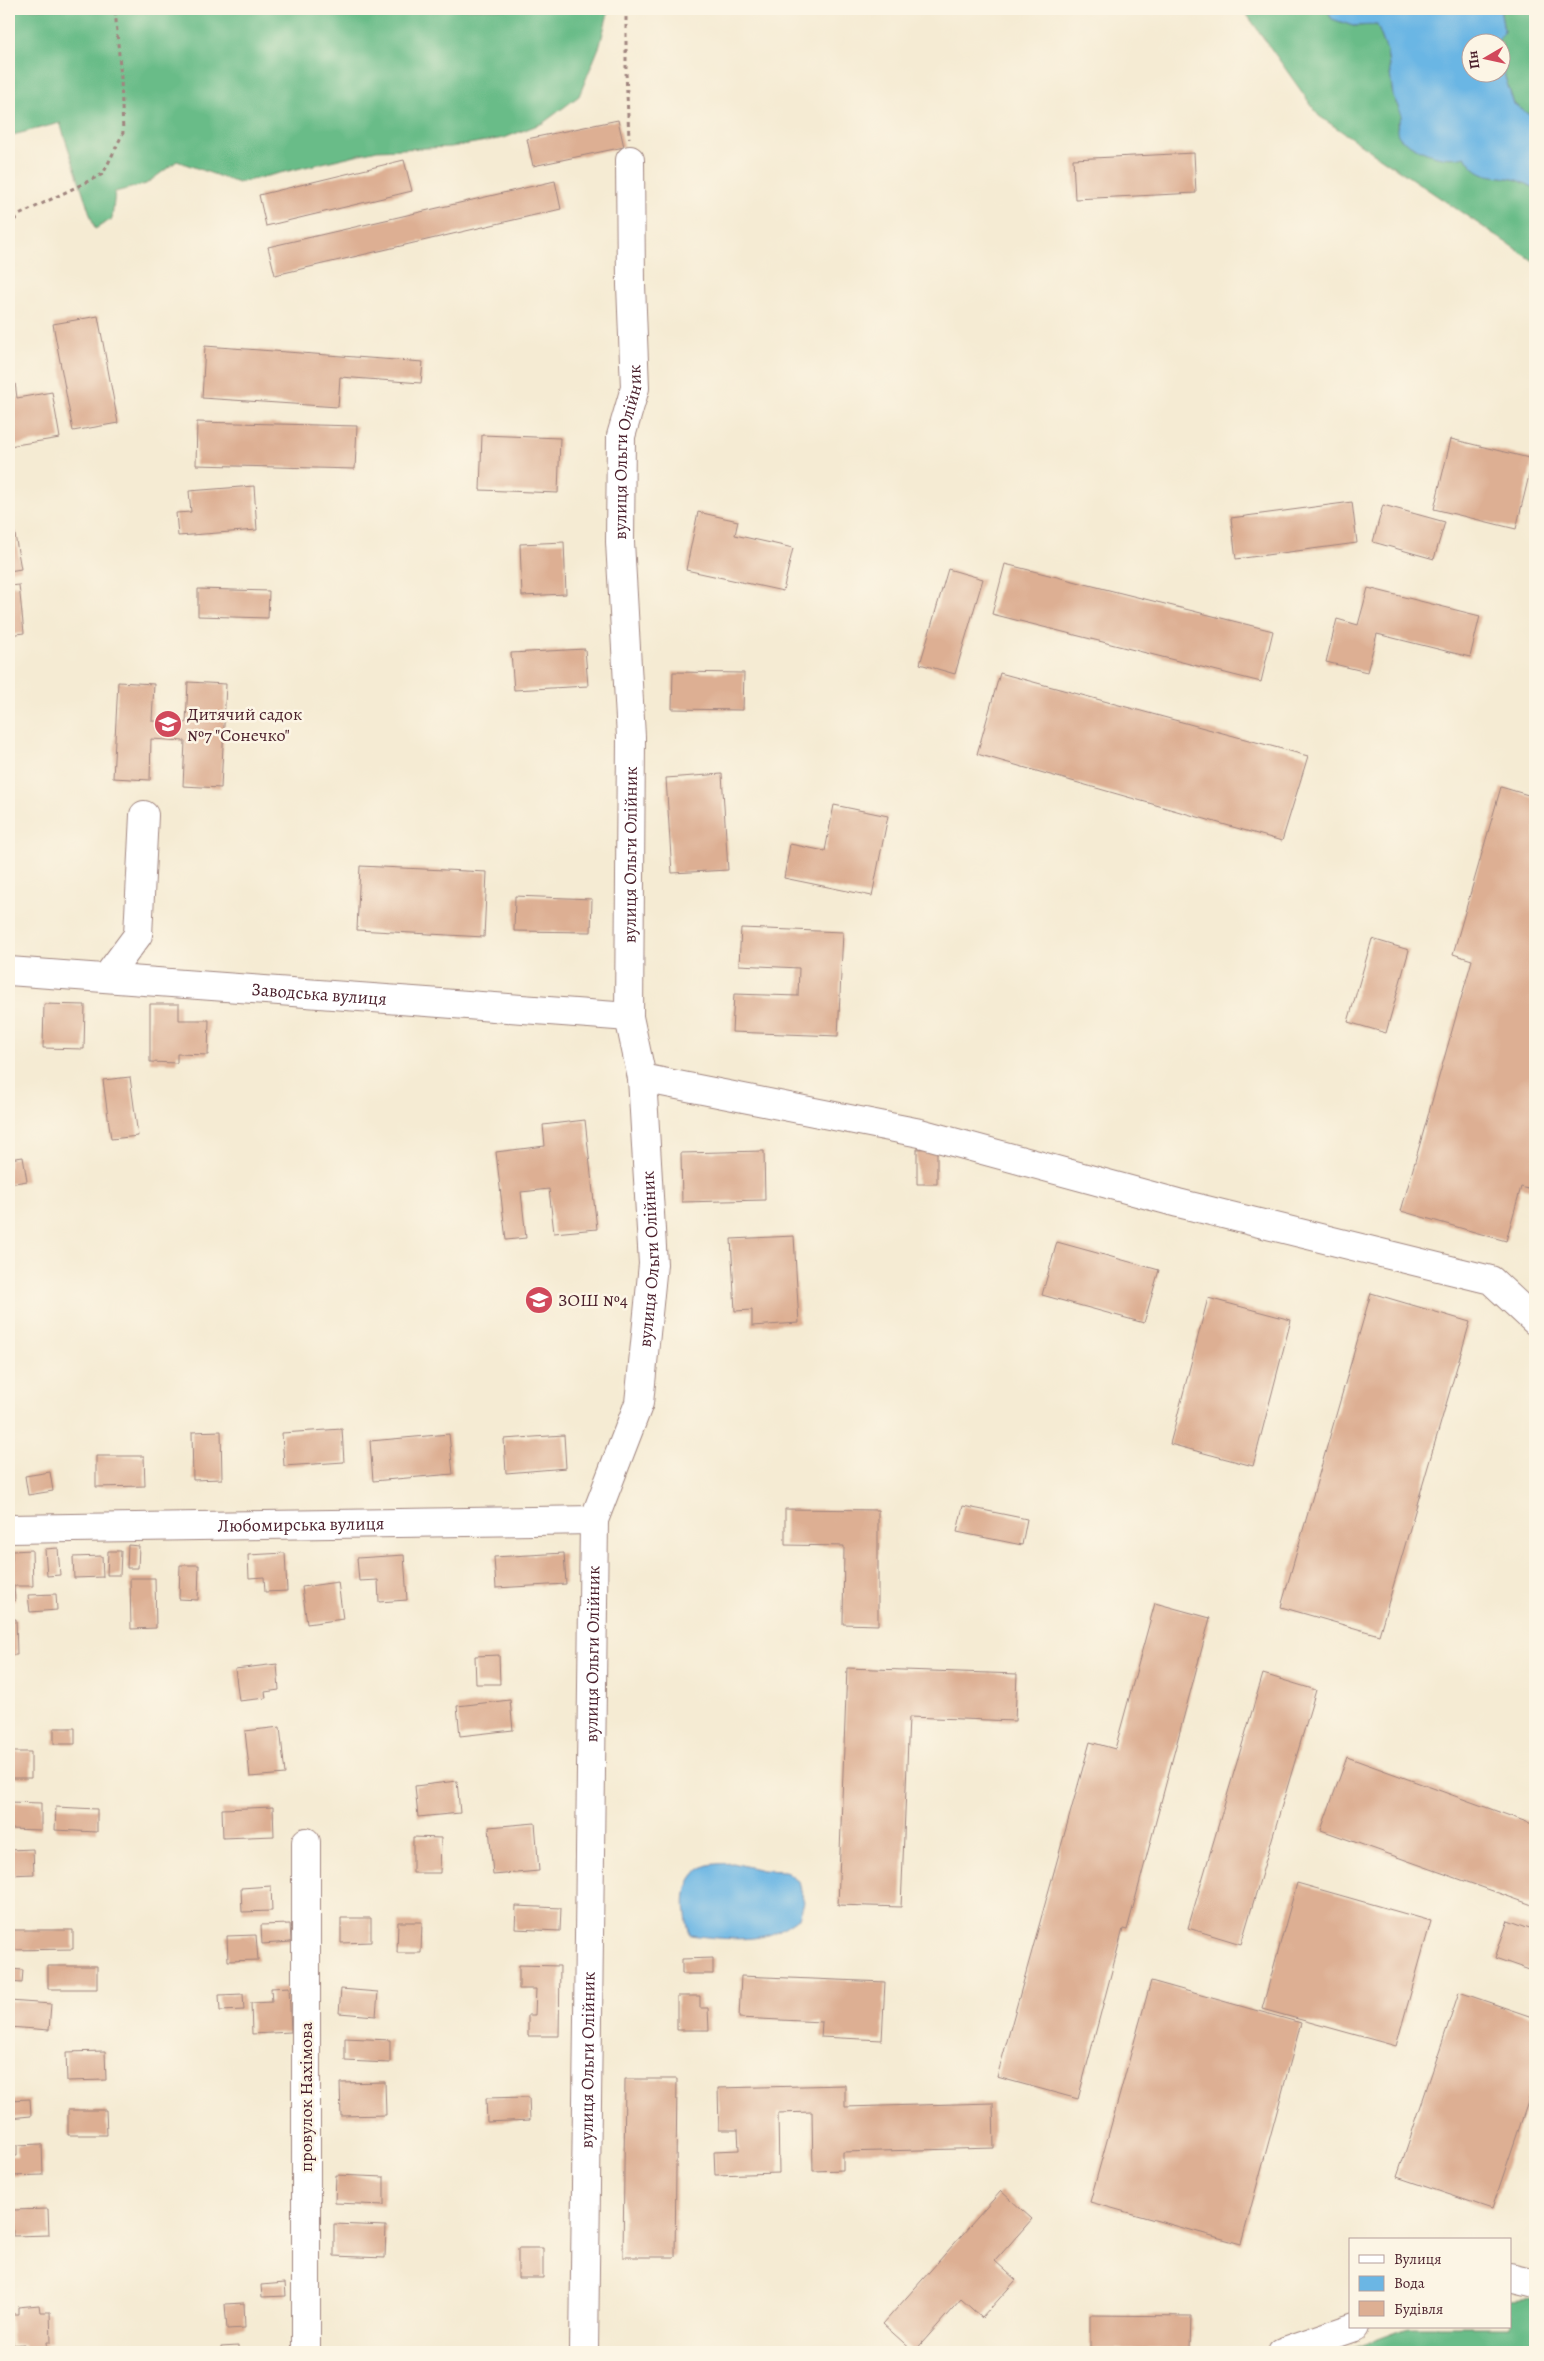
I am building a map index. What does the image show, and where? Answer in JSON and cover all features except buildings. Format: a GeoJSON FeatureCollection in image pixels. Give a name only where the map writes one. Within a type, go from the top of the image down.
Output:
{"type":"FeatureCollection","features":[{"type":"Feature","properties":{"kind":"street","name":"вулиця Ольги Олійник"},"geometry":{"type":"LineString","coordinates":[[584,2352],[594,1520],[639,1403],[653,1264],[642,1078],[629,1017],[631,737],[620,542],[621,436],[635,388],[631,285],[630,160]]}},
{"type":"Feature","properties":{"kind":"street"},"geometry":{"type":"LineString","coordinates":[[106,978],[138,935],[144,815]]}},
{"type":"Feature","properties":{"kind":"street","name":"Заводська вулиця"},"geometry":{"type":"LineString","coordinates":[[9,971],[629,1017]]}},
{"type":"Feature","properties":{"kind":"street"},"geometry":{"type":"LineString","coordinates":[[642,1078],[920,1133],[1178,1203],[1491,1280],[1535,1322]]}},
{"type":"Feature","properties":{"kind":"street","name":"Любомирська вулиця"},"geometry":{"type":"LineString","coordinates":[[9,1530],[594,1520]]}},
{"type":"Feature","properties":{"kind":"street","name":"провулок Нахімова"},"geometry":{"type":"LineString","coordinates":[[306,1842],[306,2352]]}},
{"type":"Feature","properties":{"kind":"street"},"geometry":{"type":"LineString","coordinates":[[1512,2277],[1535,2283]]}},
{"type":"Feature","properties":{"kind":"street"},"geometry":{"type":"LineString","coordinates":[[1282,2352],[1352,2328]]}},
{"type":"Feature","properties":{"kind":"path"},"geometry":{"type":"LineString","coordinates":[[9,226],[19,215],[104,174],[123,132],[121,78],[115,9]]}},
{"type":"Feature","properties":{"kind":"path"},"geometry":{"type":"LineString","coordinates":[[626,9],[626,72],[630,160]]}},
{"type":"Feature","properties":{"kind":"green space"},"geometry":{"type":"Polygon","coordinates":[[[9,9],[609,9],[600,45],[579,96],[543,123],[504,138],[451,147],[377,150],[238,183],[177,161],[146,184],[115,192],[112,219],[95,229],[60,123],[9,136],[9,9]]]}},
{"type":"Feature","properties":{"kind":"green space"},"geometry":{"type":"Polygon","coordinates":[[[1243,9],[1327,9],[1332,19],[1353,26],[1377,25],[1387,51],[1393,96],[1402,115],[1397,125],[1400,138],[1416,147],[1465,156],[1474,168],[1480,171],[1521,181],[1535,188],[1535,262],[1319,116],[1243,9]]]}},
{"type":"Feature","properties":{"kind":"green space"},"geometry":{"type":"Polygon","coordinates":[[[1500,9],[1535,9],[1535,119],[1514,104],[1507,82],[1512,82],[1512,32],[1504,31],[1500,9]]]}},
{"type":"Feature","properties":{"kind":"green space"},"geometry":{"type":"Polygon","coordinates":[[[1535,2297],[1535,2352],[1341,2352],[1406,2328],[1512,2328],[1512,2299],[1535,2297]]]}},
{"type":"Feature","properties":{"kind":"water"},"geometry":{"type":"Polygon","coordinates":[[[1327,9],[1500,9],[1503,32],[1462,32],[1462,82],[1507,82],[1514,104],[1535,119],[1535,188],[1521,181],[1491,176],[1480,172],[1475,169],[1465,156],[1456,158],[1439,157],[1415,148],[1400,138],[1397,130],[1402,115],[1393,96],[1387,51],[1377,25],[1353,26],[1332,19],[1327,9]]]}},
{"type":"Feature","properties":{"kind":"water"},"geometry":{"type":"Polygon","coordinates":[[[733,1863],[762,1870],[785,1871],[799,1882],[804,1902],[799,1918],[776,1932],[757,1938],[733,1939],[690,1935],[685,1906],[687,1887],[691,1878],[697,1871],[706,1866],[733,1863]]]}},
{"type":"Feature","properties":{"kind":"place","name":"Дитячий садок №7 \"Сонечко\""},"geometry":{"type":"Point","coordinates":[168,724]}},
{"type":"Feature","properties":{"kind":"place","name":"ЗОШ №4"},"geometry":{"type":"Point","coordinates":[539,1300]}}]}
